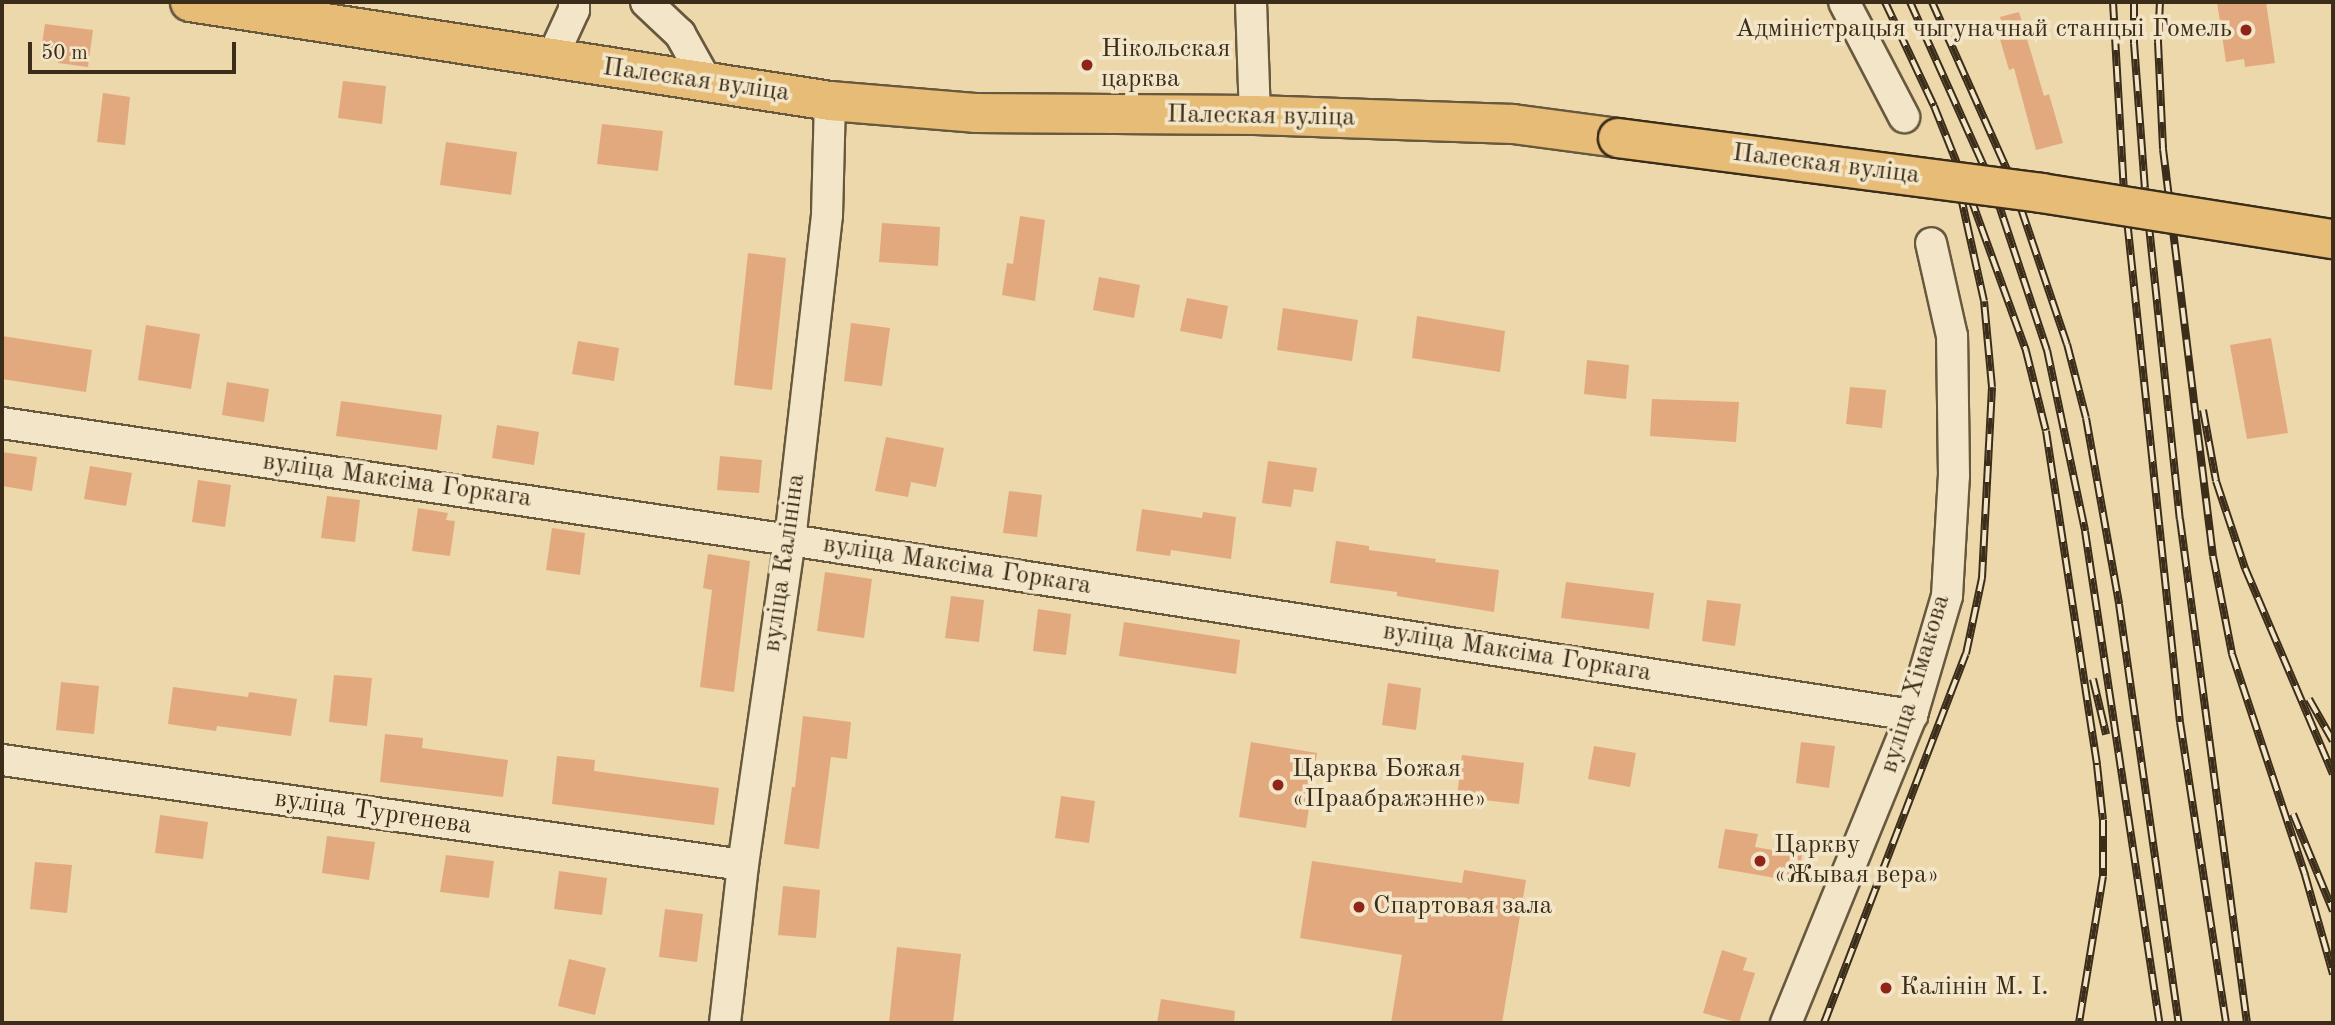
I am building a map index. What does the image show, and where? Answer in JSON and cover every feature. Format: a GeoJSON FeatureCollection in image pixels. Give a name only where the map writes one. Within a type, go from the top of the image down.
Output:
{"type":"FeatureCollection","features":[{"type":"Feature","properties":{"kind":"main road","name":"Палеская вуліца"},"geometry":{"type":"LineString","coordinates":[[190,2],[551,60],[830,101],[975,113],[1255,115],[1513,124],[2041,193],[2333,239]]}},
{"type":"Feature","properties":{"kind":"street"},"geometry":{"type":"LineString","coordinates":[[645,2],[680,34],[708,83]]}},
{"type":"Feature","properties":{"kind":"street"},"geometry":{"type":"LineString","coordinates":[[1251,2],[1255,115]]}},
{"type":"Feature","properties":{"kind":"street"},"geometry":{"type":"LineString","coordinates":[[1844,2],[1904,117]]}},
{"type":"Feature","properties":{"kind":"street"},"geometry":{"type":"LineString","coordinates":[[551,60],[578,5]]}},
{"type":"Feature","properties":{"kind":"street","name":"вуліца Калініна"},"geometry":{"type":"LineString","coordinates":[[725,1023],[743,865],[790,540],[827,215],[830,101]]}},
{"type":"Feature","properties":{"kind":"street","name":"вуліца Хімакова"},"geometry":{"type":"LineString","coordinates":[[1786,1023],[1912,715],[1947,596],[1954,476],[1952,336],[1931,243]]}},
{"type":"Feature","properties":{"kind":"street","name":"вуліца Максіма Горкага"},"geometry":{"type":"LineString","coordinates":[[2,423],[790,540],[1912,715]]}},
{"type":"Feature","properties":{"kind":"street","name":"вуліца Тургенева"},"geometry":{"type":"LineString","coordinates":[[2,760],[743,865]]}},
{"type":"Feature","properties":{"kind":"building","name":"Адміністрацыя чыгуначнай станцыі Гомель"},"geometry":{"type":"Polygon","coordinates":[[[2217,2],[2266,2],[2275,63],[2245,67],[2244,59],[2226,62],[2217,2]]]}},
{"type":"Feature","properties":{"kind":"building"},"geometry":{"type":"Polygon","coordinates":[[[2019,12],[2044,96],[2049,94],[2063,143],[2036,150],[2014,68],[2009,70],[1999,36],[2005,34],[2000,17],[2019,12]]]}},
{"type":"Feature","properties":{"kind":"building"},"geometry":{"type":"Polygon","coordinates":[[[45,24],[93,30],[88,67],[58,63],[59,53],[41,50],[45,24]]]}},
{"type":"Feature","properties":{"kind":"building"},"geometry":{"type":"Polygon","coordinates":[[[343,81],[386,86],[382,124],[338,118],[343,81]]]}},
{"type":"Feature","properties":{"kind":"building"},"geometry":{"type":"Polygon","coordinates":[[[103,93],[130,97],[125,145],[97,142],[103,93]]]}},
{"type":"Feature","properties":{"kind":"building"},"geometry":{"type":"Polygon","coordinates":[[[602,124],[663,131],[658,171],[597,164],[602,124]]]}},
{"type":"Feature","properties":{"kind":"building"},"geometry":{"type":"Polygon","coordinates":[[[446,142],[517,152],[511,195],[440,185],[446,142]]]}},
{"type":"Feature","properties":{"kind":"building"},"geometry":{"type":"Polygon","coordinates":[[[1020,216],[1045,220],[1035,301],[1002,295],[1007,263],[1013,264],[1020,216]]]}},
{"type":"Feature","properties":{"kind":"building"},"geometry":{"type":"Polygon","coordinates":[[[882,223],[940,227],[938,266],[879,262],[882,223]]]}},
{"type":"Feature","properties":{"kind":"building"},"geometry":{"type":"Polygon","coordinates":[[[748,253],[786,258],[772,390],[734,385],[748,253]]]}},
{"type":"Feature","properties":{"kind":"building"},"geometry":{"type":"Polygon","coordinates":[[[1099,277],[1140,285],[1134,318],[1093,310],[1099,277]]]}},
{"type":"Feature","properties":{"kind":"building"},"geometry":{"type":"Polygon","coordinates":[[[1187,298],[1228,306],[1222,339],[1180,331],[1187,298]]]}},
{"type":"Feature","properties":{"kind":"building"},"geometry":{"type":"Polygon","coordinates":[[[1283,308],[1358,320],[1352,361],[1277,350],[1283,308]]]}},
{"type":"Feature","properties":{"kind":"building"},"geometry":{"type":"Polygon","coordinates":[[[1417,316],[1505,331],[1500,372],[1412,358],[1417,316]]]}},
{"type":"Feature","properties":{"kind":"building"},"geometry":{"type":"Polygon","coordinates":[[[851,323],[890,328],[882,386],[844,381],[851,323]]]}},
{"type":"Feature","properties":{"kind":"building"},"geometry":{"type":"Polygon","coordinates":[[[146,325],[200,334],[191,389],[138,380],[146,325]]]}},
{"type":"Feature","properties":{"kind":"building"},"geometry":{"type":"Polygon","coordinates":[[[2,336],[92,350],[86,392],[2,379],[2,336]]]}},
{"type":"Feature","properties":{"kind":"building"},"geometry":{"type":"Polygon","coordinates":[[[2271,338],[2288,433],[2247,439],[2230,345],[2271,338]]]}},
{"type":"Feature","properties":{"kind":"building"},"geometry":{"type":"Polygon","coordinates":[[[578,341],[619,348],[614,381],[572,374],[578,341]]]}},
{"type":"Feature","properties":{"kind":"building"},"geometry":{"type":"Polygon","coordinates":[[[1587,360],[1629,365],[1626,399],[1584,394],[1587,360]]]}},
{"type":"Feature","properties":{"kind":"building"},"geometry":{"type":"Polygon","coordinates":[[[227,382],[269,389],[264,422],[222,415],[227,382]]]}},
{"type":"Feature","properties":{"kind":"building"},"geometry":{"type":"Polygon","coordinates":[[[1850,387],[1886,390],[1882,428],[1846,424],[1850,387]]]}},
{"type":"Feature","properties":{"kind":"building"},"geometry":{"type":"Polygon","coordinates":[[[1652,399],[1739,402],[1736,442],[1650,436],[1652,399]]]}},
{"type":"Feature","properties":{"kind":"building"},"geometry":{"type":"Polygon","coordinates":[[[341,401],[442,415],[437,450],[336,436],[341,401]]]}},
{"type":"Feature","properties":{"kind":"building"},"geometry":{"type":"Polygon","coordinates":[[[497,425],[539,432],[534,465],[492,458],[497,425]]]}},
{"type":"Feature","properties":{"kind":"building"},"geometry":{"type":"Polygon","coordinates":[[[886,437],[944,448],[936,487],[911,482],[908,497],[875,491],[886,437]]]}},
{"type":"Feature","properties":{"kind":"building"},"geometry":{"type":"Polygon","coordinates":[[[2,452],[37,457],[32,491],[2,486],[2,452]]]}},
{"type":"Feature","properties":{"kind":"building"},"geometry":{"type":"Polygon","coordinates":[[[720,456],[762,460],[759,493],[717,490],[720,456]]]}},
{"type":"Feature","properties":{"kind":"building"},"geometry":{"type":"Polygon","coordinates":[[[1268,461],[1317,468],[1313,492],[1294,489],[1291,507],[1262,503],[1268,461]]]}},
{"type":"Feature","properties":{"kind":"building"},"geometry":{"type":"Polygon","coordinates":[[[90,466],[132,473],[126,506],[84,499],[90,466]]]}},
{"type":"Feature","properties":{"kind":"building"},"geometry":{"type":"Polygon","coordinates":[[[198,480],[231,485],[225,527],[192,522],[198,480]]]}},
{"type":"Feature","properties":{"kind":"building"},"geometry":{"type":"Polygon","coordinates":[[[1009,491],[1042,495],[1037,537],[1003,533],[1009,491]]]}},
{"type":"Feature","properties":{"kind":"building"},"geometry":{"type":"Polygon","coordinates":[[[327,496],[360,500],[355,542],[321,538],[327,496]]]}},
{"type":"Feature","properties":{"kind":"building"},"geometry":{"type":"Polygon","coordinates":[[[418,508],[448,513],[446,520],[455,521],[450,556],[412,551],[418,508]]]}},
{"type":"Feature","properties":{"kind":"building"},"geometry":{"type":"Polygon","coordinates":[[[1142,509],[1202,518],[1203,512],[1236,517],[1231,559],[1171,550],[1170,556],[1136,551],[1142,509]]]}},
{"type":"Feature","properties":{"kind":"building"},"geometry":{"type":"Polygon","coordinates":[[[552,528],[585,533],[580,575],[546,570],[552,528]]]}},
{"type":"Feature","properties":{"kind":"building"},"geometry":{"type":"Polygon","coordinates":[[[1336,541],[1369,546],[1369,550],[1436,559],[1435,562],[1499,570],[1494,612],[1397,596],[1397,592],[1330,583],[1336,541]]]}},
{"type":"Feature","properties":{"kind":"building"},"geometry":{"type":"Polygon","coordinates":[[[708,554],[750,561],[734,692],[700,687],[712,590],[703,588],[708,554]]]}},
{"type":"Feature","properties":{"kind":"building"},"geometry":{"type":"Polygon","coordinates":[[[825,572],[872,579],[864,638],[817,631],[825,572]]]}},
{"type":"Feature","properties":{"kind":"building"},"geometry":{"type":"Polygon","coordinates":[[[1566,582],[1654,593],[1649,629],[1561,618],[1566,582]]]}},
{"type":"Feature","properties":{"kind":"building"},"geometry":{"type":"Polygon","coordinates":[[[951,596],[984,600],[979,642],[945,638],[951,596]]]}},
{"type":"Feature","properties":{"kind":"building"},"geometry":{"type":"Polygon","coordinates":[[[1707,600],[1741,604],[1735,646],[1702,641],[1707,600]]]}},
{"type":"Feature","properties":{"kind":"building"},"geometry":{"type":"Polygon","coordinates":[[[1038,609],[1071,614],[1066,655],[1033,651],[1038,609]]]}},
{"type":"Feature","properties":{"kind":"building"},"geometry":{"type":"Polygon","coordinates":[[[1124,622],[1240,640],[1236,674],[1119,656],[1124,622]]]}},
{"type":"Feature","properties":{"kind":"building"},"geometry":{"type":"Polygon","coordinates":[[[334,675],[372,678],[367,726],[329,722],[334,675]]]}},
{"type":"Feature","properties":{"kind":"building"},"geometry":{"type":"Polygon","coordinates":[[[61,682],[99,686],[94,734],[56,730],[61,682]]]}},
{"type":"Feature","properties":{"kind":"building"},"geometry":{"type":"Polygon","coordinates":[[[1388,683],[1421,688],[1416,730],[1382,725],[1388,683]]]}},
{"type":"Feature","properties":{"kind":"building"},"geometry":{"type":"Polygon","coordinates":[[[173,687],[248,697],[249,692],[297,699],[291,736],[217,726],[216,731],[168,724],[173,687]]]}},
{"type":"Feature","properties":{"kind":"building"},"geometry":{"type":"Polygon","coordinates":[[[803,716],[851,722],[847,759],[831,757],[819,849],[784,844],[792,787],[795,787],[803,716]]]}},
{"type":"Feature","properties":{"kind":"building"},"geometry":{"type":"Polygon","coordinates":[[[385,734],[423,738],[422,748],[508,760],[503,797],[380,782],[385,734]]]}},
{"type":"Feature","properties":{"kind":"building","name":"Царква Божая «Праабражэнне»"},"geometry":{"type":"Polygon","coordinates":[[[1251,742],[1317,753],[1306,828],[1239,817],[1251,742]]]}},
{"type":"Feature","properties":{"kind":"building"},"geometry":{"type":"Polygon","coordinates":[[[1801,742],[1835,746],[1829,788],[1796,783],[1801,742]]]}},
{"type":"Feature","properties":{"kind":"building"},"geometry":{"type":"Polygon","coordinates":[[[1594,746],[1636,753],[1630,787],[1588,779],[1594,746]]]}},
{"type":"Feature","properties":{"kind":"building"},"geometry":{"type":"Polygon","coordinates":[[[1462,755],[1524,763],[1519,804],[1457,797],[1462,755]]]}},
{"type":"Feature","properties":{"kind":"building"},"geometry":{"type":"Polygon","coordinates":[[[557,756],[595,760],[594,771],[719,788],[714,825],[552,804],[557,756]]]}},
{"type":"Feature","properties":{"kind":"building"},"geometry":{"type":"Polygon","coordinates":[[[1061,796],[1095,801],[1089,843],[1055,838],[1061,796]]]}},
{"type":"Feature","properties":{"kind":"building"},"geometry":{"type":"Polygon","coordinates":[[[160,815],[208,822],[203,859],[155,853],[160,815]]]}},
{"type":"Feature","properties":{"kind":"building","name":"Царкву «Жывая вера»"},"geometry":{"type":"Polygon","coordinates":[[[1725,829],[1758,834],[1755,847],[1802,855],[1798,882],[1718,868],[1725,829]]]}},
{"type":"Feature","properties":{"kind":"building"},"geometry":{"type":"Polygon","coordinates":[[[327,836],[375,842],[369,880],[322,873],[327,836]]]}},
{"type":"Feature","properties":{"kind":"building"},"geometry":{"type":"Polygon","coordinates":[[[446,855],[494,861],[489,898],[440,892],[446,855]]]}},
{"type":"Feature","properties":{"kind":"building"},"geometry":{"type":"Polygon","coordinates":[[[1312,861],[1462,883],[1464,870],[1526,880],[1502,1023],[1391,1023],[1402,955],[1300,938],[1312,861]]]}},
{"type":"Feature","properties":{"kind":"building"},"geometry":{"type":"Polygon","coordinates":[[[35,862],[72,865],[67,913],[30,909],[35,862]]]}},
{"type":"Feature","properties":{"kind":"building"},"geometry":{"type":"Polygon","coordinates":[[[559,871],[607,878],[602,915],[554,909],[559,871]]]}},
{"type":"Feature","properties":{"kind":"building"},"geometry":{"type":"Polygon","coordinates":[[[783,886],[820,890],[816,938],[778,935],[783,886]]]}},
{"type":"Feature","properties":{"kind":"building"},"geometry":{"type":"Polygon","coordinates":[[[665,909],[703,914],[697,962],[659,957],[665,909]]]}},
{"type":"Feature","properties":{"kind":"building"},"geometry":{"type":"Polygon","coordinates":[[[897,947],[961,954],[953,1023],[889,1023],[897,947]]]}},
{"type":"Feature","properties":{"kind":"building"},"geometry":{"type":"Polygon","coordinates":[[[1722,950],[1747,958],[1743,970],[1755,973],[1739,1023],[1703,1013],[1722,950]]]}},
{"type":"Feature","properties":{"kind":"building"},"geometry":{"type":"Polygon","coordinates":[[[569,959],[606,968],[595,1015],[558,1006],[569,959]]]}},
{"type":"Feature","properties":{"kind":"building"},"geometry":{"type":"Polygon","coordinates":[[[1161,999],[1235,1011],[1234,1023],[1157,1023],[1161,999]]]}},
{"type":"Feature","properties":{"kind":"railway"},"geometry":{"type":"LineString","coordinates":[[1885,2],[1934,106],[1970,196],[2026,351],[2046,431],[2103,820],[2103,876],[2079,1023]]}},
{"type":"Feature","properties":{"kind":"railway"},"geometry":{"type":"LineString","coordinates":[[1910,2],[1993,187],[2047,350],[2085,531],[2159,1023]]}},
{"type":"Feature","properties":{"kind":"railway"},"geometry":{"type":"LineString","coordinates":[[1932,2],[2011,179],[2067,344],[2086,418],[2119,604],[2179,1023]]}},
{"type":"Feature","properties":{"kind":"railway"},"geometry":{"type":"LineString","coordinates":[[2113,2],[2124,191],[2180,722],[2226,1023]]}},
{"type":"Feature","properties":{"kind":"railway"},"geometry":{"type":"LineString","coordinates":[[2134,2],[2134,43],[2145,188],[2180,519],[2247,1023]]}},
{"type":"Feature","properties":{"kind":"railway"},"geometry":{"type":"LineString","coordinates":[[2160,2],[2158,42],[2163,149],[2213,556],[2232,654],[2305,875],[2333,974]]}},
{"type":"Feature","properties":{"kind":"railway"},"geometry":{"type":"LineString","coordinates":[[1824,1023],[1966,654],[1982,578],[1992,387],[1984,301],[1961,197]]}},
{"type":"Feature","properties":{"kind":"railway"},"geometry":{"type":"LineString","coordinates":[[2203,410],[2216,481],[2245,568],[2333,774]]}},
{"type":"Feature","properties":{"kind":"railway"},"geometry":{"type":"LineString","coordinates":[[2093,679],[2106,734]]}},
{"type":"Feature","properties":{"kind":"railway"},"geometry":{"type":"LineString","coordinates":[[2309,699],[2333,741]]}},
{"type":"Feature","properties":{"kind":"railway"},"geometry":{"type":"LineString","coordinates":[[2293,814],[2333,911]]}},
{"type":"Feature","properties":{"kind":"place","name":"Адміністрацыя чыгуначнай станцыі Гомель"},"geometry":{"type":"Point","coordinates":[2246,30]}},
{"type":"Feature","properties":{"kind":"place","name":"Нікольская царква"},"geometry":{"type":"Point","coordinates":[1087,65]}},
{"type":"Feature","properties":{"kind":"place","name":"Царква Божая «Праабражэнне»"},"geometry":{"type":"Point","coordinates":[1278,785]}},
{"type":"Feature","properties":{"kind":"place","name":"Царкву «Жывая вера»"},"geometry":{"type":"Point","coordinates":[1760,861]}},
{"type":"Feature","properties":{"kind":"place","name":"Спартовая зала"},"geometry":{"type":"Point","coordinates":[1359,907]}},
{"type":"Feature","properties":{"kind":"place","name":"Калінін М. І."},"geometry":{"type":"Point","coordinates":[1886,988]}}]}
